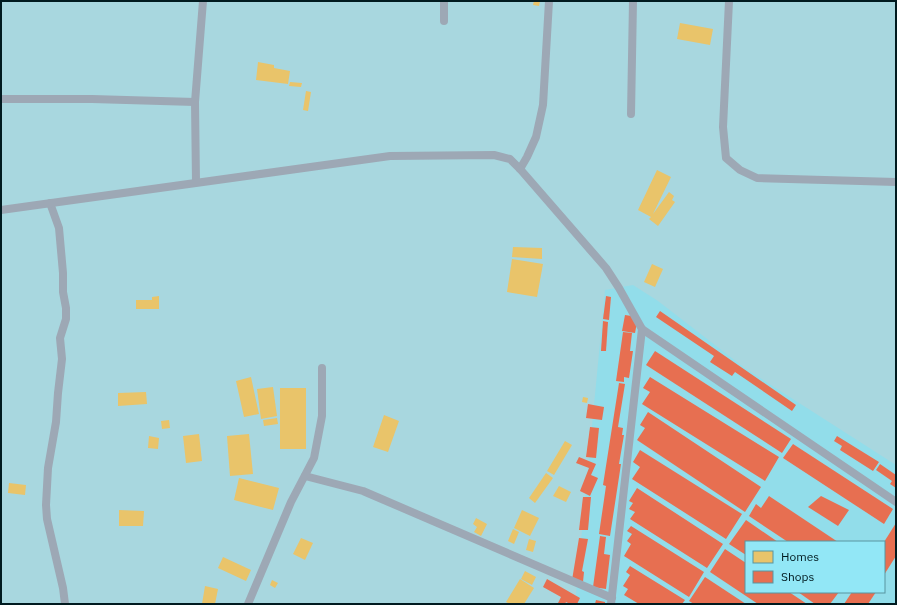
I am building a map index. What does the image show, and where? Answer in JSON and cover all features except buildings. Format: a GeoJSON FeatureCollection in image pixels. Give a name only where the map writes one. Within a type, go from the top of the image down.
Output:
{"type":"FeatureCollection","features":[{"type":"Feature","properties":{"kind":"street"},"geometry":{"type":"LineString","coordinates":[[196,182],[196,102],[203,1]]}},
{"type":"Feature","properties":{"kind":"street"},"geometry":{"type":"LineString","coordinates":[[444,1],[444,21]]}},
{"type":"Feature","properties":{"kind":"street"},"geometry":{"type":"LineString","coordinates":[[520,169],[536,137],[543,105],[549,1]]}},
{"type":"Feature","properties":{"kind":"street"},"geometry":{"type":"LineString","coordinates":[[630,114],[633,1]]}},
{"type":"Feature","properties":{"kind":"street"},"geometry":{"type":"LineString","coordinates":[[729,1],[722,127],[726,158],[740,170],[757,178],[896,182]]}},
{"type":"Feature","properties":{"kind":"street"},"geometry":{"type":"LineString","coordinates":[[1,99],[92,99],[196,102]]}},
{"type":"Feature","properties":{"kind":"street"},"geometry":{"type":"LineString","coordinates":[[1,210],[390,156],[494,155],[510,159],[606,268],[642,329],[896,502]]}},
{"type":"Feature","properties":{"kind":"street"},"geometry":{"type":"LineString","coordinates":[[50,203],[59,228],[66,319],[60,338],[62,359],[56,422],[48,468],[46,505],[47,519],[63,588],[65,604]]}},
{"type":"Feature","properties":{"kind":"street"},"geometry":{"type":"LineString","coordinates":[[305,476],[363,491],[611,601],[642,329]]}},
{"type":"Feature","properties":{"kind":"street"},"geometry":{"type":"LineString","coordinates":[[248,604],[291,502],[314,458],[322,416],[322,368]]}},
{"type":"Feature","properties":{"kind":"shaded area"},"geometry":{"type":"Polygon","coordinates":[[[633,285],[658,301],[746,369],[896,465],[896,604],[575,604],[605,290],[633,285]]]}}]}
